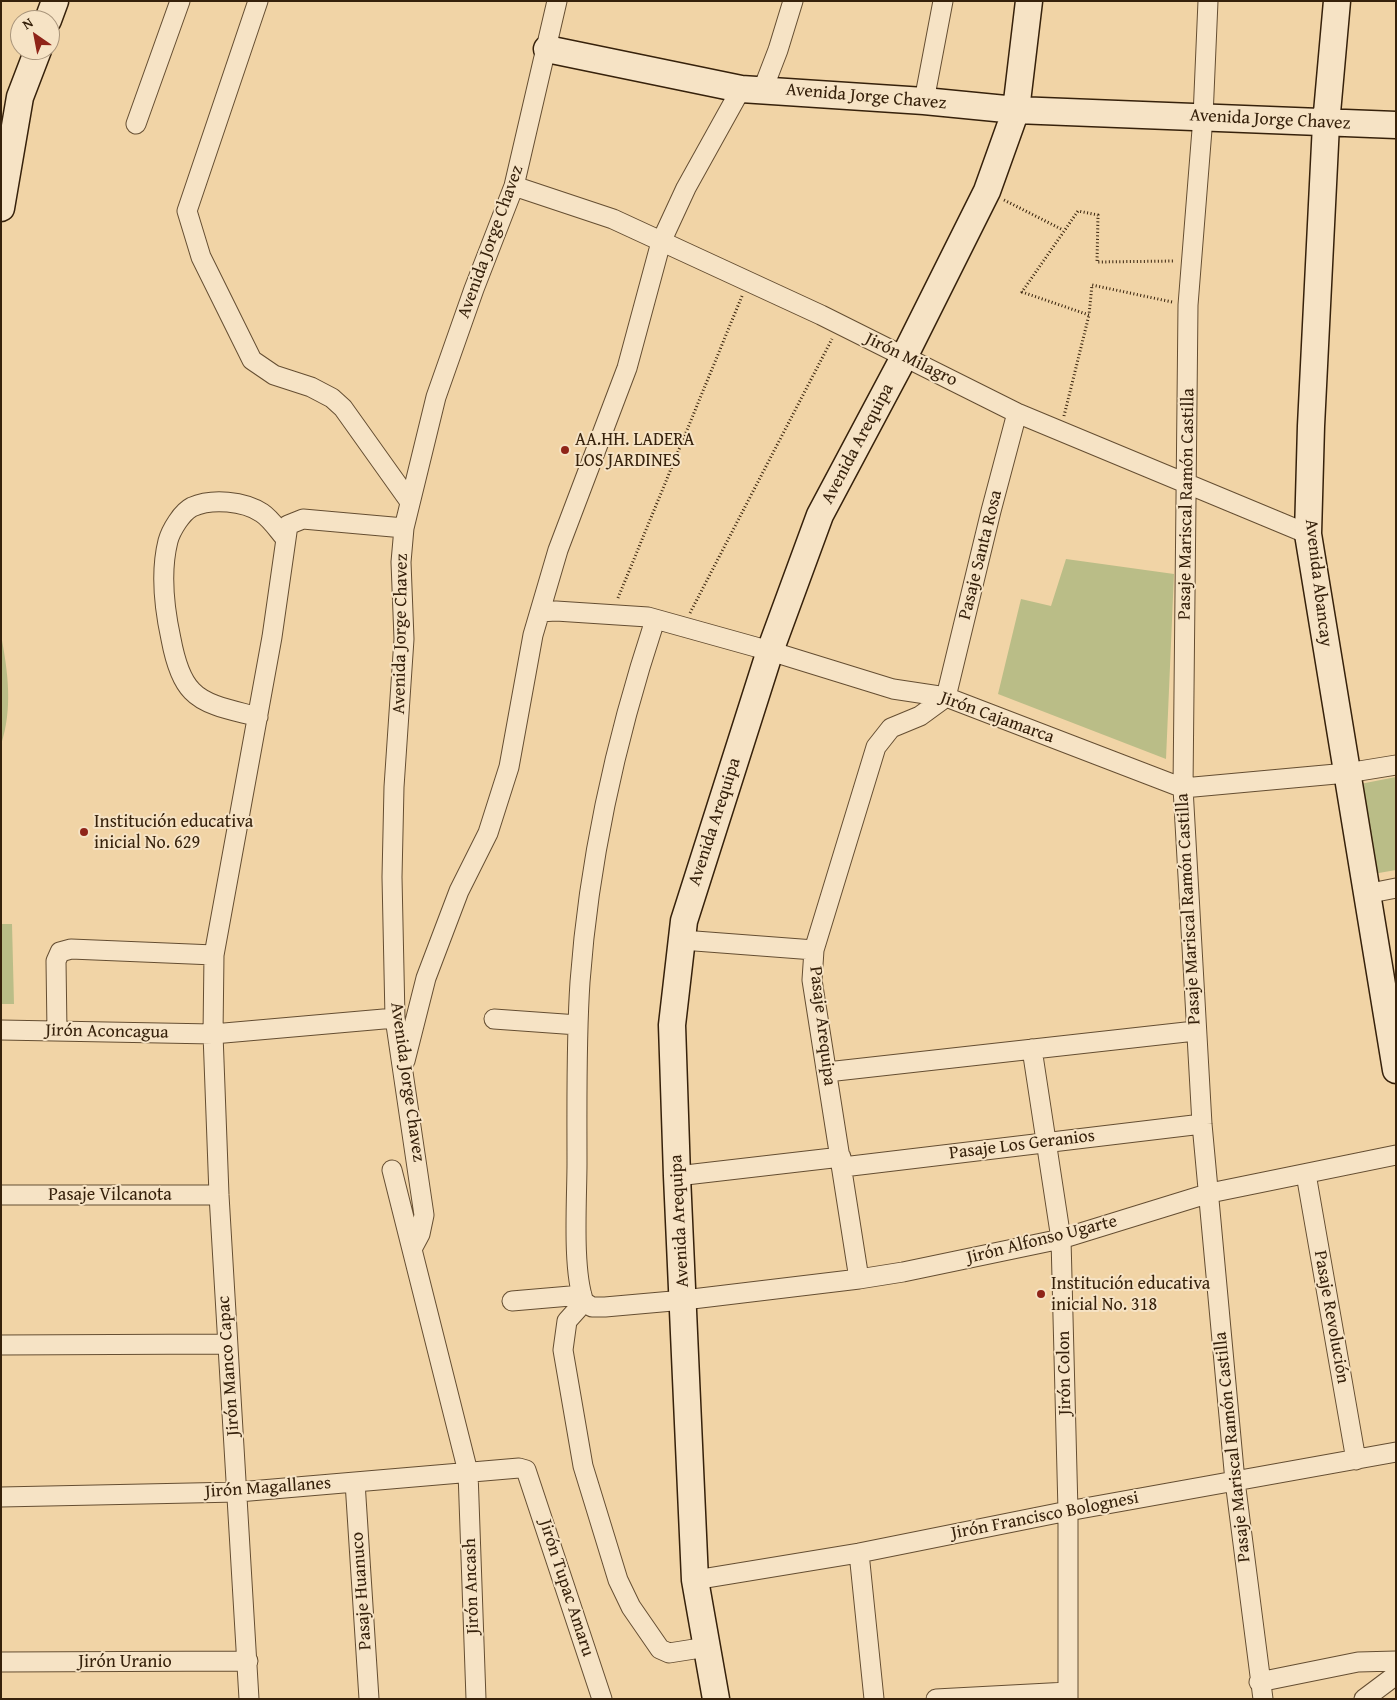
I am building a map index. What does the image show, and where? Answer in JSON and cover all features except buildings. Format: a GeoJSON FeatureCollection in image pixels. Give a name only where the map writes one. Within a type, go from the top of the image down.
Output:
{"type":"FeatureCollection","features":[{"type":"Feature","properties":{"kind":"main road","name":"Avenida Arequipa"},"geometry":{"type":"LineString","coordinates":[[716,1699],[695,1580],[677,1176],[672,1025],[684,920],[770,651],[820,515],[904,357],[988,192],[1016,110],[1029,1]]}},
{"type":"Feature","properties":{"kind":"main road","name":"Avenida Abancay"},"geometry":{"type":"LineString","coordinates":[[1337,1],[1326,124],[1311,426],[1308,534],[1396,1070]]}},
{"type":"Feature","properties":{"kind":"main road","name":"Avenida Jorge Chavez"},"geometry":{"type":"LineString","coordinates":[[547,49],[752,89],[924,101],[1016,110],[1326,124],[1396,125]]}},
{"type":"Feature","properties":{"kind":"main road"},"geometry":{"type":"LineString","coordinates":[[1,208],[20,97],[34,60]]}},
{"type":"Feature","properties":{"kind":"street"},"geometry":{"type":"LineString","coordinates":[[136,124],[180,1]]}},
{"type":"Feature","properties":{"kind":"street"},"geometry":{"type":"LineString","coordinates":[[258,1],[187,211],[200,257],[252,360],[274,375],[312,387],[332,398],[343,408],[410,502]]}},
{"type":"Feature","properties":{"kind":"street"},"geometry":{"type":"LineString","coordinates":[[547,49],[558,1]]}},
{"type":"Feature","properties":{"kind":"street"},"geometry":{"type":"LineString","coordinates":[[403,1068],[426,978],[459,891],[488,833],[509,767],[533,635],[575,503],[627,368],[661,242],[686,188],[778,50],[793,1]]}},
{"type":"Feature","properties":{"kind":"street"},"geometry":{"type":"LineString","coordinates":[[924,101],[943,1]]}},
{"type":"Feature","properties":{"kind":"street","name":"Pasaje Mariscal Ramón Castilla"},"geometry":{"type":"LineString","coordinates":[[1208,1],[1202,117],[1188,306],[1188,483],[1183,788],[1195,1031],[1202,1124],[1210,1193],[1235,1482],[1261,1691]]}},
{"type":"Feature","properties":{"kind":"street","name":"Avenida Jorge Chavez"},"geometry":{"type":"LineString","coordinates":[[412,1249],[420,1234],[424,1215],[395,1018],[392,877],[394,787],[404,639],[401,562],[404,528],[436,397],[514,186],[547,49]]}},
{"type":"Feature","properties":{"kind":"street","name":"Jirón Milagro"},"geometry":{"type":"LineString","coordinates":[[514,186],[613,219],[840,325],[1018,413],[1308,534]]}},
{"type":"Feature","properties":{"kind":"street","name":"Pasaje Santa Rosa"},"geometry":{"type":"LineString","coordinates":[[946,697],[991,511],[1018,413]]}},
{"type":"Feature","properties":{"kind":"street"},"geometry":{"type":"LineString","coordinates":[[258,717],[203,700],[190,690],[175,658],[167,621],[163,590],[168,540],[180,519],[191,508],[213,503],[235,503],[262,513],[285,538]]}},
{"type":"Feature","properties":{"kind":"street"},"geometry":{"type":"LineString","coordinates":[[285,538],[288,525],[303,519],[404,528]]}},
{"type":"Feature","properties":{"kind":"street","name":"Jirón Manco Capac"},"geometry":{"type":"LineString","coordinates":[[249,1699],[238,1492],[226,1344],[213,1034],[214,955],[272,637],[285,538]]}},
{"type":"Feature","properties":{"kind":"street","name":"Jirón Cajamarca"},"geometry":{"type":"LineString","coordinates":[[540,612],[648,617],[770,651],[893,689],[946,697],[1183,788],[1347,773],[1396,765]]}},
{"type":"Feature","properties":{"kind":"street"},"geometry":{"type":"LineString","coordinates":[[655,620],[624,718],[601,818],[585,927],[578,1025],[577,1239],[583,1299],[567,1321],[563,1350],[583,1466],[618,1580],[631,1607],[660,1648],[669,1653],[707,1647]]}},
{"type":"Feature","properties":{"kind":"street","name":"Pasaje Arequipa"},"geometry":{"type":"LineString","coordinates":[[858,1279],[842,1162],[812,980],[814,950],[876,747],[891,728],[920,716],[946,697]]}},
{"type":"Feature","properties":{"kind":"street"},"geometry":{"type":"LineString","coordinates":[[1366,894],[1396,888]]}},
{"type":"Feature","properties":{"kind":"street"},"geometry":{"type":"LineString","coordinates":[[682,940],[814,950]]}},
{"type":"Feature","properties":{"kind":"street"},"geometry":{"type":"LineString","coordinates":[[57,1031],[56,960],[60,952],[71,949],[214,955]]}},
{"type":"Feature","properties":{"kind":"street","name":"Jirón Aconcagua"},"geometry":{"type":"LineString","coordinates":[[1,1030],[213,1034],[395,1018]]}},
{"type":"Feature","properties":{"kind":"street"},"geometry":{"type":"LineString","coordinates":[[494,1019],[578,1025]]}},
{"type":"Feature","properties":{"kind":"street"},"geometry":{"type":"LineString","coordinates":[[827,1072],[1195,1031]]}},
{"type":"Feature","properties":{"kind":"street","name":"Jirón Colon"},"geometry":{"type":"LineString","coordinates":[[1032,1049],[1062,1239],[1068,1511],[1068,1696]]}},
{"type":"Feature","properties":{"kind":"street","name":"Pasaje Los Geranios"},"geometry":{"type":"LineString","coordinates":[[677,1176],[842,1162],[1202,1124]]}},
{"type":"Feature","properties":{"kind":"street","name":"Jirón Alfonso Ugarte"},"geometry":{"type":"LineString","coordinates":[[512,1301],[583,1299],[592,1307],[605,1307],[684,1300],[858,1279],[1062,1239],[1210,1193],[1396,1155]]}},
{"type":"Feature","properties":{"kind":"street","name":"Jirón Ancash"},"geometry":{"type":"LineString","coordinates":[[392,1170],[468,1472],[476,1699]]}},
{"type":"Feature","properties":{"kind":"street","name":"Pasaje Revolución"},"geometry":{"type":"LineString","coordinates":[[1306,1174],[1356,1460]]}},
{"type":"Feature","properties":{"kind":"street","name":"Pasaje Vilcanota"},"geometry":{"type":"LineString","coordinates":[[1,1195],[219,1195]]}},
{"type":"Feature","properties":{"kind":"street"},"geometry":{"type":"LineString","coordinates":[[1,1344],[226,1344]]}},
{"type":"Feature","properties":{"kind":"street","name":"Jirón Francisco Bolognesi"},"geometry":{"type":"LineString","coordinates":[[695,1580],[858,1553],[1068,1511],[1396,1452]]}},
{"type":"Feature","properties":{"kind":"street","name":"Jirón Magallanes"},"geometry":{"type":"LineString","coordinates":[[1,1496],[238,1492],[519,1468],[526,1470],[530,1478]]}},
{"type":"Feature","properties":{"kind":"street","name":"Jirón Tupac Amaru"},"geometry":{"type":"LineString","coordinates":[[530,1478],[602,1699]]}},
{"type":"Feature","properties":{"kind":"street","name":"Pasaje Huanuco"},"geometry":{"type":"LineString","coordinates":[[355,1482],[369,1699]]}},
{"type":"Feature","properties":{"kind":"street"},"geometry":{"type":"LineString","coordinates":[[858,1553],[874,1699]]}},
{"type":"Feature","properties":{"kind":"street"},"geometry":{"type":"LineString","coordinates":[[1261,1691],[1358,1662],[1396,1661]]}},
{"type":"Feature","properties":{"kind":"street","name":"Jirón Uranio"},"geometry":{"type":"LineString","coordinates":[[1,1662],[248,1662]]}},
{"type":"Feature","properties":{"kind":"street"},"geometry":{"type":"LineString","coordinates":[[1364,1699],[1396,1675]]}},
{"type":"Feature","properties":{"kind":"street"},"geometry":{"type":"LineString","coordinates":[[936,1699],[1068,1696]]}},
{"type":"Feature","properties":{"kind":"path"},"geometry":{"type":"LineString","coordinates":[[988,192],[1063,230]]}},
{"type":"Feature","properties":{"kind":"path"},"geometry":{"type":"LineString","coordinates":[[1088,315],[1022,292],[1063,230],[1078,211],[1098,215],[1097,262],[1190,260]]}},
{"type":"Feature","properties":{"kind":"path"},"geometry":{"type":"LineString","coordinates":[[611,615],[748,282]]}},
{"type":"Feature","properties":{"kind":"path"},"geometry":{"type":"LineString","coordinates":[[1061,430],[1088,315],[1092,285],[1188,306]]}},
{"type":"Feature","properties":{"kind":"path"},"geometry":{"type":"LineString","coordinates":[[682,627],[840,325]]}},
{"type":"Feature","properties":{"kind":"green space"},"geometry":{"type":"Polygon","coordinates":[[[1066,559],[1174,574],[1166,759],[998,694],[1021,599],[1051,606],[1066,559]]]}},
{"type":"Feature","properties":{"kind":"green space"},"geometry":{"type":"Polygon","coordinates":[[[1,635],[6,663],[8,704],[5,731],[1,745],[1,635]]]}},
{"type":"Feature","properties":{"kind":"green space"},"geometry":{"type":"Polygon","coordinates":[[[1396,777],[1396,870],[1373,874],[1355,785],[1396,777]]]}},
{"type":"Feature","properties":{"kind":"green space"},"geometry":{"type":"Polygon","coordinates":[[[1,924],[12,924],[14,1004],[1,1004],[1,924]]]}},
{"type":"Feature","properties":{"kind":"place","name":"AA.HH. LADERA LOS JARDINES"},"geometry":{"type":"Point","coordinates":[565,450]}},
{"type":"Feature","properties":{"kind":"place","name":"Institución educativa inicial No. 629"},"geometry":{"type":"Point","coordinates":[84,832]}},
{"type":"Feature","properties":{"kind":"place","name":"Institución educativa inicial No. 318"},"geometry":{"type":"Point","coordinates":[1041,1294]}}]}
